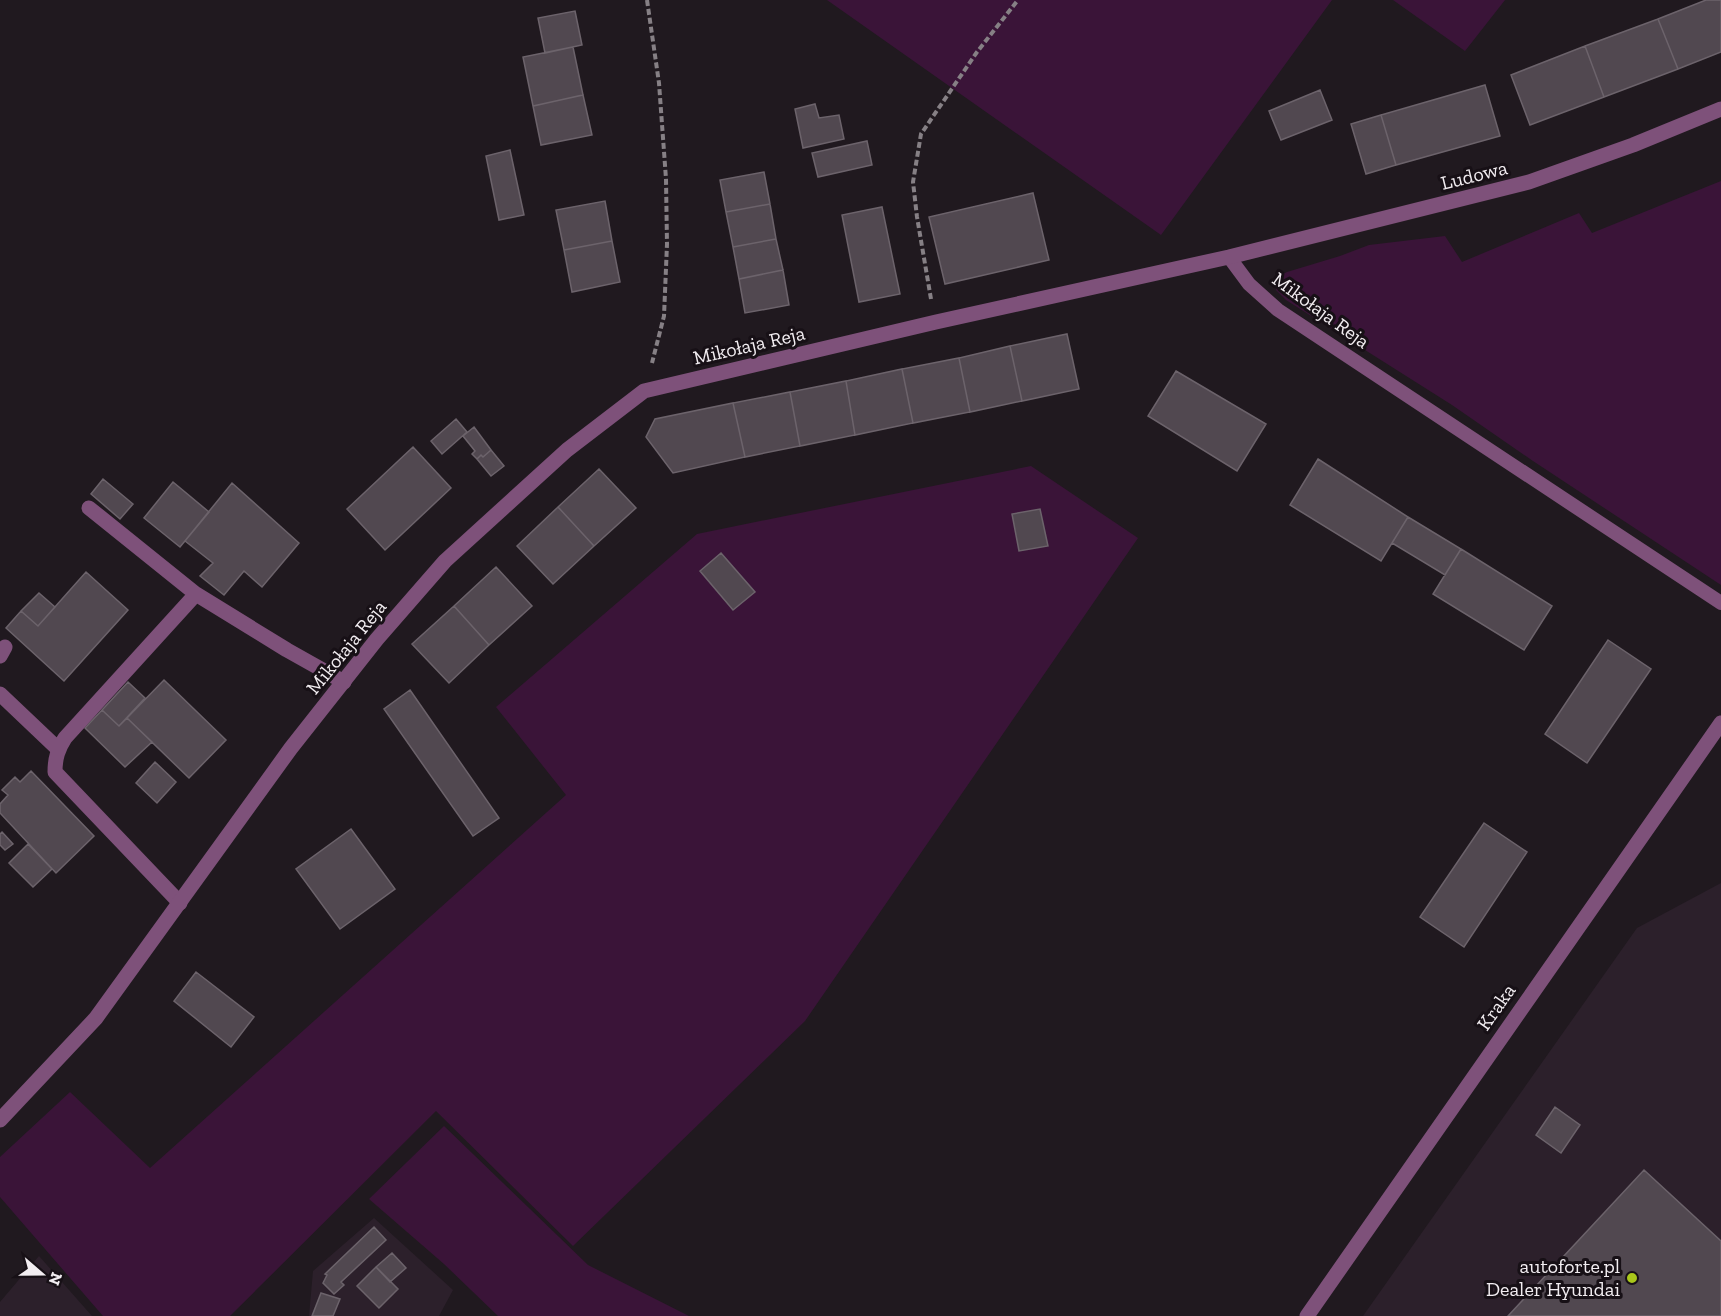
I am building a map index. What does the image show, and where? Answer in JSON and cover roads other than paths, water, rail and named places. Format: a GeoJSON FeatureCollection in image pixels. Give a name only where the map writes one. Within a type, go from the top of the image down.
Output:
{"type":"FeatureCollection","features":[{"type":"Feature","properties":{"kind":"street","name":"Ludowa"},"geometry":{"type":"LineString","coordinates":[[1229,257],[1529,182],[1633,145],[1721,109]]}},
{"type":"Feature","properties":{"kind":"street","name":"Mikołaja Reja"},"geometry":{"type":"LineString","coordinates":[[0,1120],[96,1018],[291,748],[378,639],[446,561],[567,450],[644,391],[936,322],[1229,257]]}},
{"type":"Feature","properties":{"kind":"street"},"geometry":{"type":"LineString","coordinates":[[89,508],[196,594],[344,682]]}},
{"type":"Feature","properties":{"kind":"street"},"geometry":{"type":"LineString","coordinates":[[180,903],[55,772],[55,760],[58,749],[65,738],[196,594]]}},
{"type":"Feature","properties":{"kind":"street"},"geometry":{"type":"LineString","coordinates":[[0,694],[58,749]]}},
{"type":"Feature","properties":{"kind":"street","name":"Kraka"},"geometry":{"type":"LineString","coordinates":[[1307,1316],[1721,723]]}},
{"type":"Feature","properties":{"kind":"lane","name":"Mikołaja Reja"},"geometry":{"type":"LineString","coordinates":[[1229,257],[1249,284],[1278,310],[1721,603]]}},
{"type":"Feature","properties":{"kind":"place","name":"autoforte.pl Dealer Hyundai"},"geometry":{"type":"Point","coordinates":[1632,1278]}}]}
